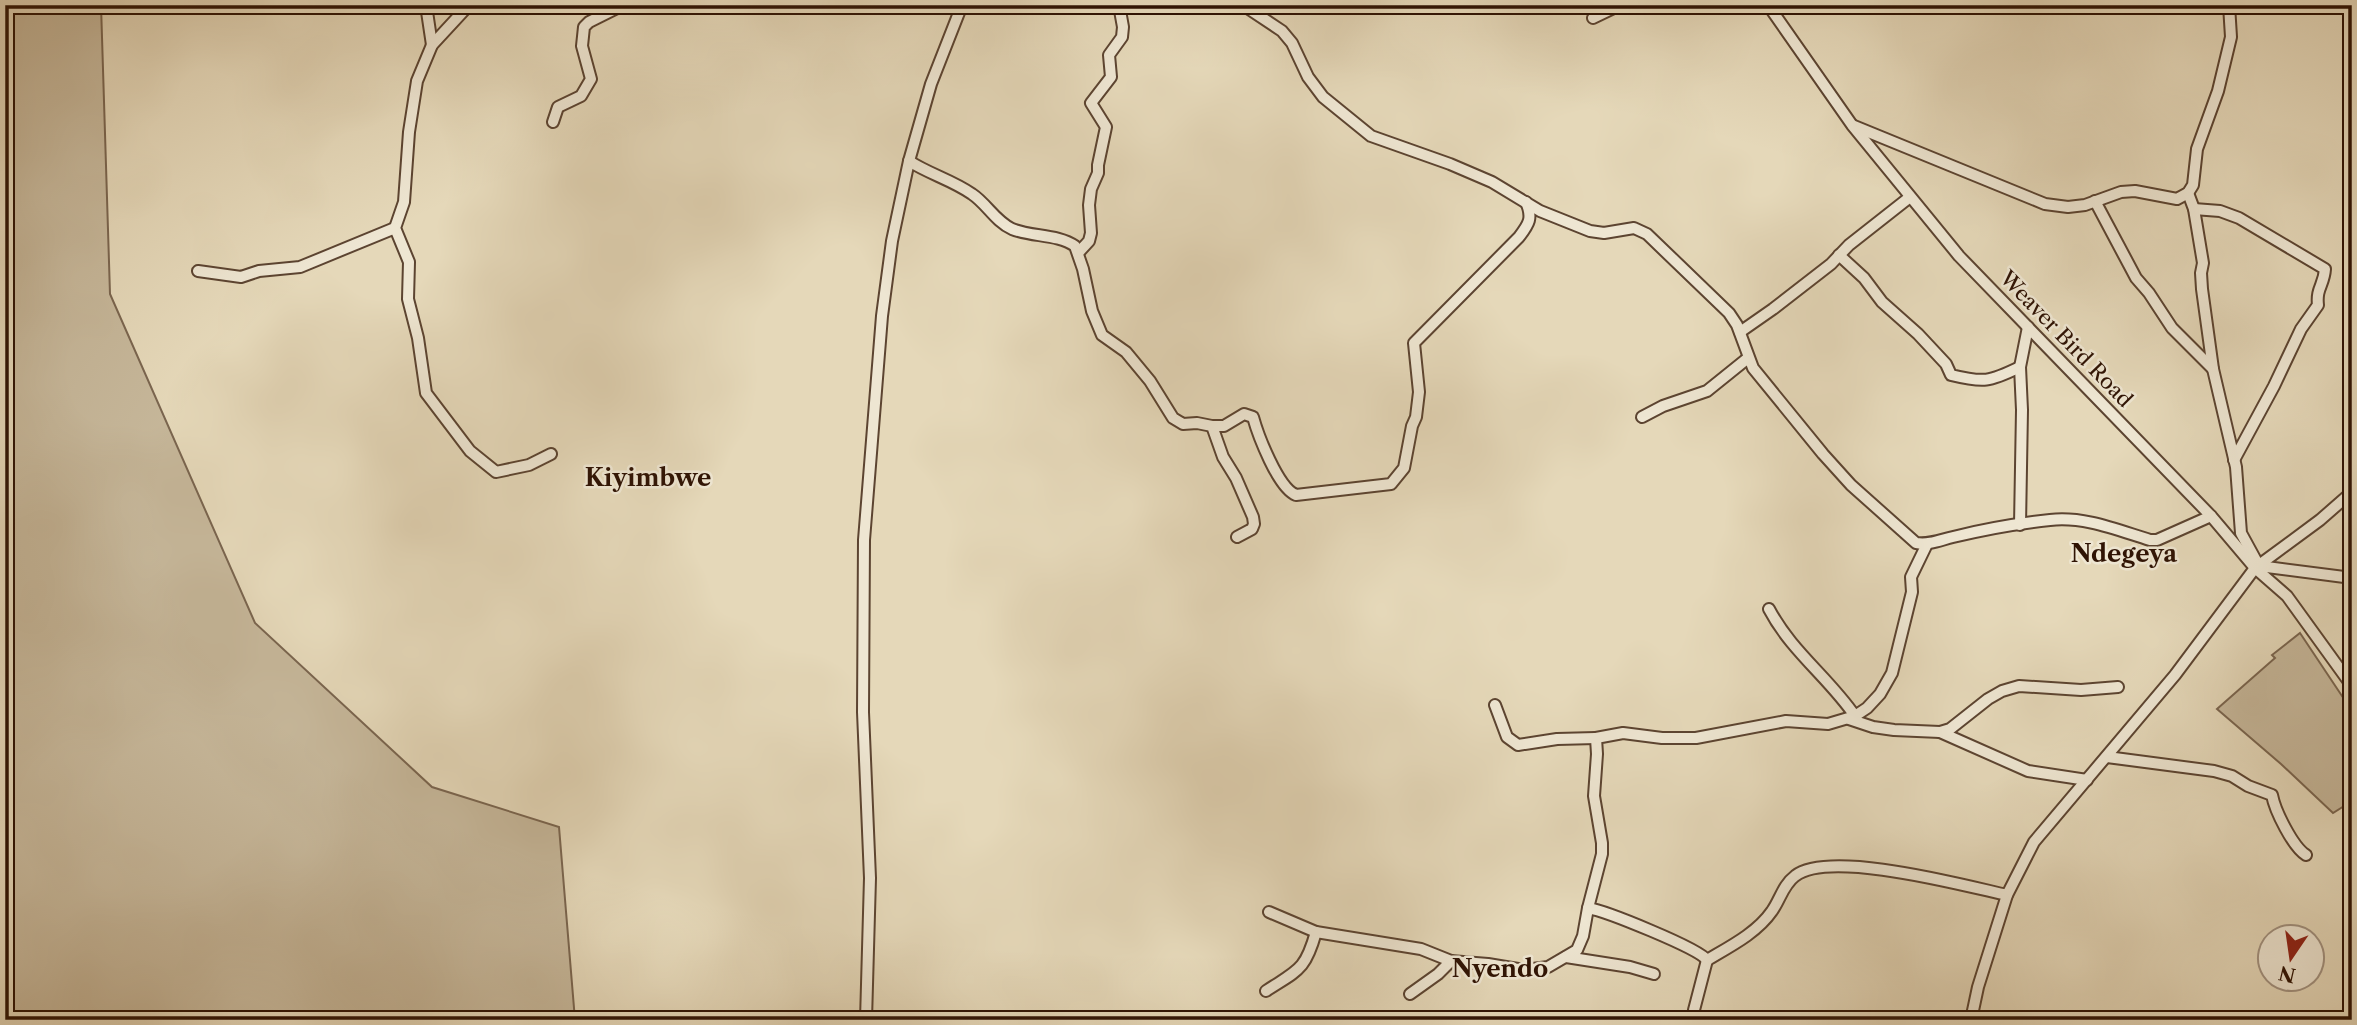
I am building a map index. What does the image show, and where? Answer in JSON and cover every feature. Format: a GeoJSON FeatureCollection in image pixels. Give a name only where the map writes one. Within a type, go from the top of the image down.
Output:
{"type":"FeatureCollection","features":[{"type":"Feature","properties":{"kind":"street"},"geometry":{"type":"LineString","coordinates":[[426,5],[432,45]]}},
{"type":"Feature","properties":{"kind":"street"},"geometry":{"type":"LineString","coordinates":[[469,5],[432,45],[417,82],[404,202],[395,228],[409,262],[408,299],[418,338],[426,393],[470,451],[496,472],[529,465],[551,454]]}},
{"type":"Feature","properties":{"kind":"street"},"geometry":{"type":"LineString","coordinates":[[553,122],[558,107],[581,96],[591,79],[583,46],[584,27],[623,5]]}},
{"type":"Feature","properties":{"kind":"street"},"geometry":{"type":"LineString","coordinates":[[866,1020],[870,878],[863,712],[864,540],[882,316],[892,241],[909,161],[931,84],[962,5]]}},
{"type":"Feature","properties":{"kind":"street"},"geometry":{"type":"LineString","coordinates":[[1078,253],[1090,241],[1090,197],[1098,173],[1106,127],[1091,103],[1111,77],[1109,55],[1122,37],[1119,5]]}},
{"type":"Feature","properties":{"kind":"street"},"geometry":{"type":"LineString","coordinates":[[1243,5],[1282,31],[1292,43],[1308,77],[1323,97],[1371,136],[1492,182],[1540,211],[1590,231],[1604,233],[1634,228],[1643,231],[1729,313],[1737,325],[1753,368],[1823,454],[1851,485],[1916,543],[1927,544],[1954,536],[2050,520],[2088,521],[2157,540],[2211,516]]}},
{"type":"Feature","properties":{"kind":"street"},"geometry":{"type":"LineString","coordinates":[[1593,18],[1620,5]]}},
{"type":"Feature","properties":{"kind":"street","name":"Weaver Bird Road"},"geometry":{"type":"LineString","coordinates":[[1768,5],[1852,125],[1959,256],[2287,596],[2352,686]]}},
{"type":"Feature","properties":{"kind":"street"},"geometry":{"type":"LineString","coordinates":[[1852,125],[2045,204],[2068,207],[2134,191],[2177,199],[2188,193],[2193,185],[2197,149],[2218,91],[2231,37],[2229,5]]}},
{"type":"Feature","properties":{"kind":"street"},"geometry":{"type":"LineString","coordinates":[[909,161],[970,192],[1003,224],[1023,233],[1071,243],[1078,253],[1092,311],[1102,335],[1125,352],[1150,381],[1169,412],[1178,422],[1212,426],[1224,426],[1244,414],[1253,417],[1256,430],[1283,484],[1296,495],[1391,484],[1404,468],[1419,392],[1414,343],[1519,237],[1530,222],[1526,202]]}},
{"type":"Feature","properties":{"kind":"street"},"geometry":{"type":"LineString","coordinates":[[2188,193],[2194,209],[2203,263],[2202,289],[2213,369],[2234,460],[2241,533],[2257,567]]}},
{"type":"Feature","properties":{"kind":"street"},"geometry":{"type":"LineString","coordinates":[[1740,332],[1831,264],[1910,197]]}},
{"type":"Feature","properties":{"kind":"street"},"geometry":{"type":"LineString","coordinates":[[2095,201],[2136,278],[2172,328],[2213,369]]}},
{"type":"Feature","properties":{"kind":"street"},"geometry":{"type":"LineString","coordinates":[[2194,209],[2220,211],[2239,218],[2325,269],[2325,279],[2317,294],[2318,304],[2301,329],[2234,460]]}},
{"type":"Feature","properties":{"kind":"street"},"geometry":{"type":"LineString","coordinates":[[198,271],[241,278],[259,271],[300,267],[395,228]]}},
{"type":"Feature","properties":{"kind":"street"},"geometry":{"type":"LineString","coordinates":[[1839,255],[1864,278],[1882,302],[1919,334],[1951,375],[1977,381],[1994,380],[2020,367]]}},
{"type":"Feature","properties":{"kind":"street"},"geometry":{"type":"LineString","coordinates":[[2020,525],[2020,367],[2028,327]]}},
{"type":"Feature","properties":{"kind":"street"},"geometry":{"type":"LineString","coordinates":[[1642,417],[1663,406],[1707,391],[1748,358]]}},
{"type":"Feature","properties":{"kind":"street"},"geometry":{"type":"LineString","coordinates":[[1212,426],[1223,457],[1236,478],[1254,524],[1252,529],[1237,537]]}},
{"type":"Feature","properties":{"kind":"street"},"geometry":{"type":"LineString","coordinates":[[1971,1020],[1978,987],[2007,895],[2034,842],[2175,675],[2257,567],[2320,520],[2352,492]]}},
{"type":"Feature","properties":{"kind":"street"},"geometry":{"type":"LineString","coordinates":[[1495,705],[1507,737],[1518,745],[1623,733],[1662,738],[1696,738],[1786,721],[1828,724],[1852,717],[1867,708],[1880,694],[1892,673],[1912,592],[1911,577],[1927,544]]}},
{"type":"Feature","properties":{"kind":"street"},"geometry":{"type":"LineString","coordinates":[[2257,567],[2352,578]]}},
{"type":"Feature","properties":{"kind":"street"},"geometry":{"type":"LineString","coordinates":[[1769,609],[1784,634],[1846,702],[1852,717],[1873,727],[1940,732],[1950,729],[1988,699],[2010,688],[2040,686],[2081,690],[2118,687]]}},
{"type":"Feature","properties":{"kind":"street"},"geometry":{"type":"LineString","coordinates":[[1940,732],[2028,771],[2087,780]]}},
{"type":"Feature","properties":{"kind":"street"},"geometry":{"type":"LineString","coordinates":[[1269,912],[1316,932],[1421,949],[1451,961],[1536,970],[1548,967],[1579,946],[1602,854],[1594,796],[1596,738]]}},
{"type":"Feature","properties":{"kind":"street"},"geometry":{"type":"LineString","coordinates":[[2107,757],[2214,771],[2232,776],[2248,786],[2272,795],[2274,805],[2293,842],[2298,850],[2306,855]]}},
{"type":"Feature","properties":{"kind":"street"},"geometry":{"type":"LineString","coordinates":[[1694,1010],[1707,960],[1754,930],[1773,910],[1793,877],[1810,870],[1846,866],[1908,873],[2007,895]]}},
{"type":"Feature","properties":{"kind":"street"},"geometry":{"type":"LineString","coordinates":[[1588,908],[1642,926],[1702,953],[1707,960]]}},
{"type":"Feature","properties":{"kind":"street"},"geometry":{"type":"LineString","coordinates":[[1266,991],[1302,967],[1309,957],[1316,932]]}},
{"type":"Feature","properties":{"kind":"street"},"geometry":{"type":"LineString","coordinates":[[1566,957],[1630,967],[1654,974]]}},
{"type":"Feature","properties":{"kind":"street"},"geometry":{"type":"LineString","coordinates":[[1409,994],[1438,974],[1451,961]]}},
{"type":"Feature","properties":{"kind":"shaded area"},"geometry":{"type":"Polygon","coordinates":[[[5,5],[101,5],[110,294],[255,623],[432,787],[559,827],[575,1020],[5,1020],[5,5]]]}},
{"type":"Feature","properties":{"kind":"shaded area"},"geometry":{"type":"Polygon","coordinates":[[[2300,633],[2352,711],[2352,801],[2333,813],[2217,709],[2275,658],[2272,655],[2300,633]]]}},
{"type":"Feature","properties":{"kind":"district","name":"Kiyimbwe"},"geometry":{"type":"Point","coordinates":[648,478]}},
{"type":"Feature","properties":{"kind":"district","name":"Ndegeya"},"geometry":{"type":"Point","coordinates":[2124,554]}},
{"type":"Feature","properties":{"kind":"district","name":"Nyendo"},"geometry":{"type":"Point","coordinates":[1500,969]}}]}
